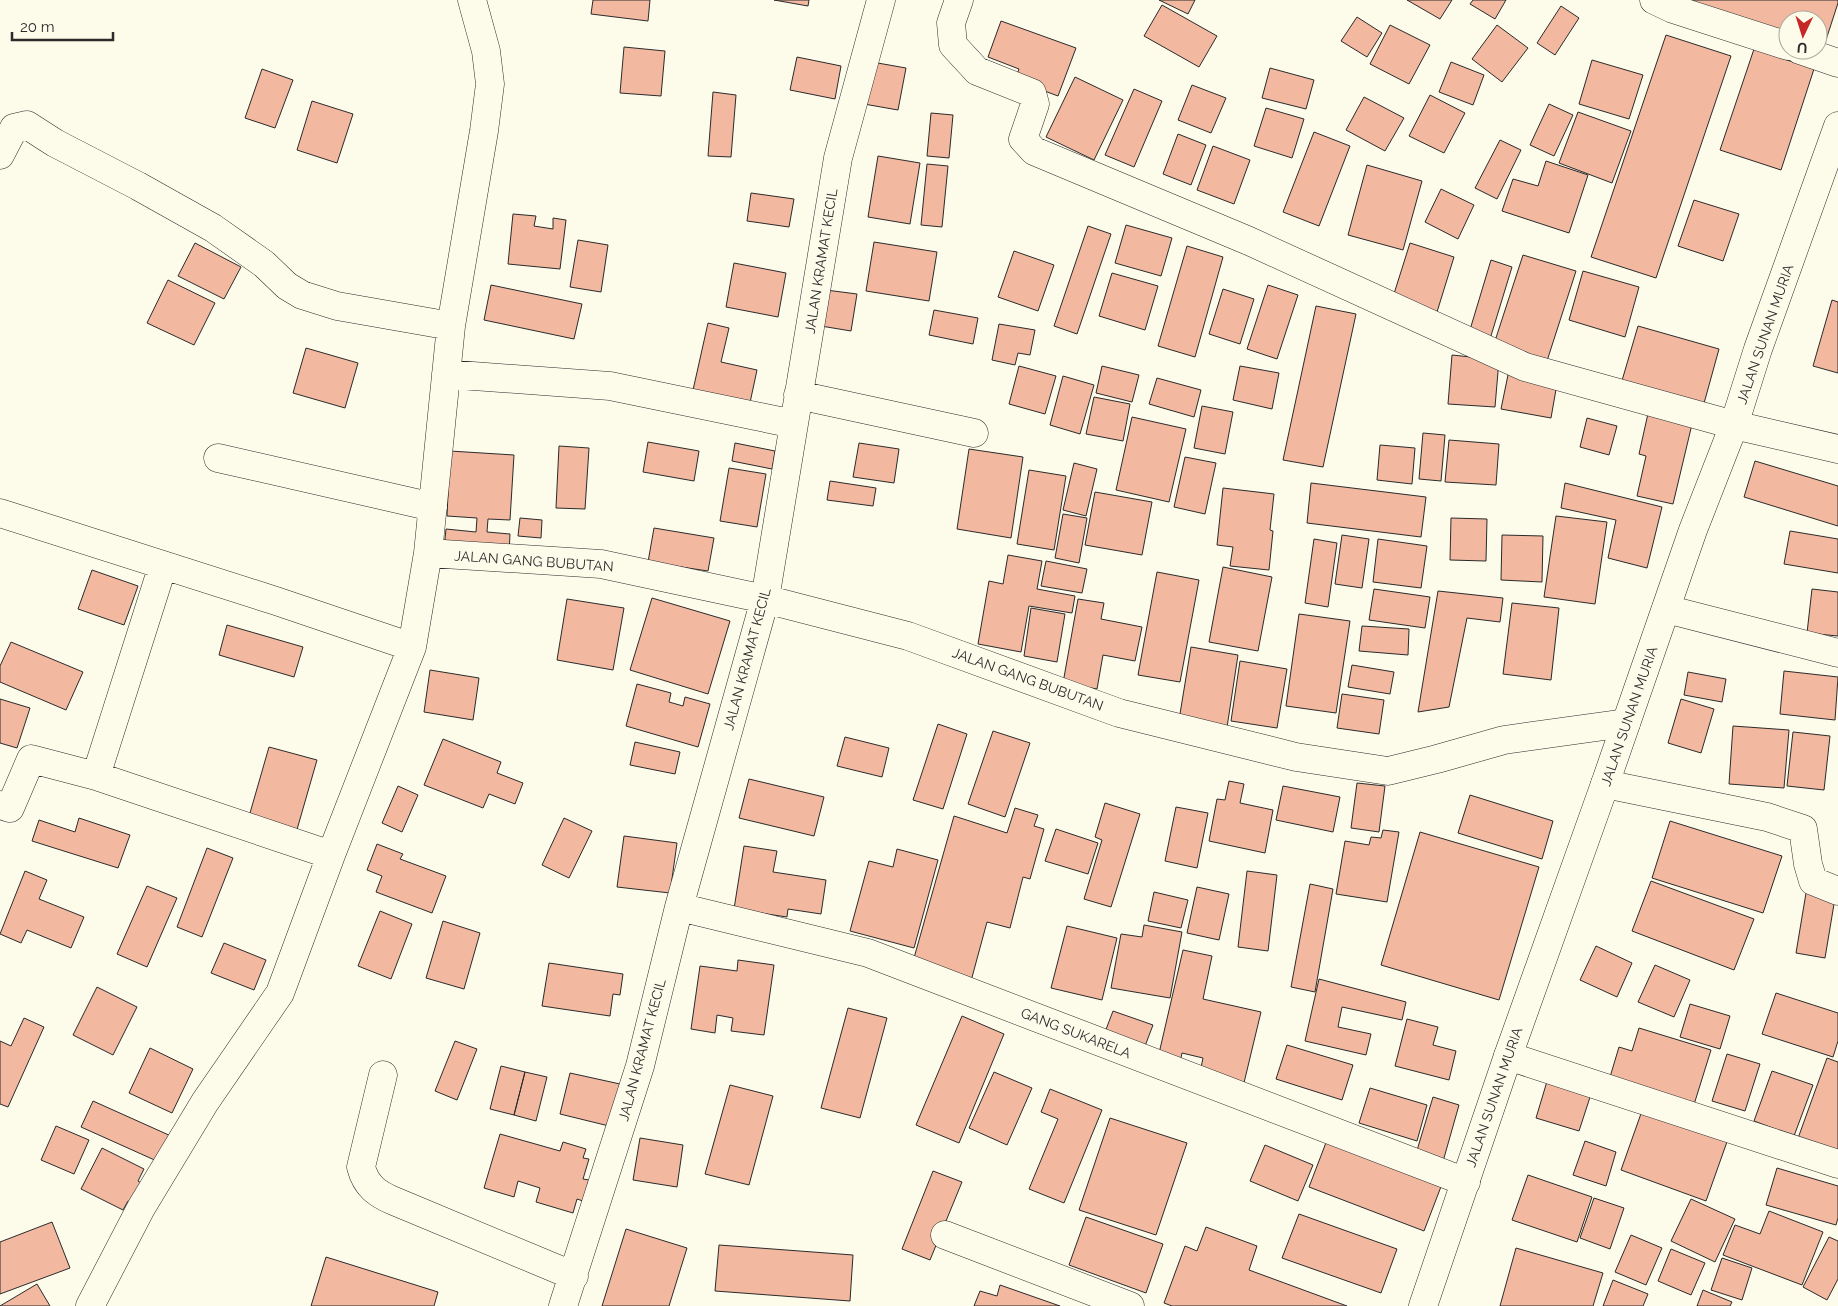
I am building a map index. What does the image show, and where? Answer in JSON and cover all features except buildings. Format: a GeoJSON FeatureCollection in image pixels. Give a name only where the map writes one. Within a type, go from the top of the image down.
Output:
{"type":"FeatureCollection","features":[{"type":"Feature","properties":{"kind":"street"},"geometry":{"type":"LineString","coordinates":[[90,1306],[141,1208],[205,1102],[280,993],[331,855],[412,647],[428,553],[451,326],[484,131],[490,84],[486,51],[472,0]]}},
{"type":"Feature","properties":{"kind":"street","name":"JALAN KRAMAT KECIL"},"geometry":{"type":"LineString","coordinates":[[563,1306],[640,1066],[679,907],[764,599],[838,158],[881,0]]}},
{"type":"Feature","properties":{"kind":"street"},"geometry":{"type":"LineString","coordinates":[[959,0],[951,22],[953,45],[977,71],[1032,94],[1035,104],[1023,139],[1034,151],[1249,241],[1525,367],[1734,425],[1838,449]]}},
{"type":"Feature","properties":{"kind":"street"},"geometry":{"type":"LineString","coordinates":[[1654,0],[1673,9],[1778,43]]}},
{"type":"Feature","properties":{"kind":"street"},"geometry":{"type":"LineString","coordinates":[[0,155],[14,128],[27,125],[55,143],[213,228],[264,264],[287,286],[302,295],[319,302],[337,306],[451,326]]}},
{"type":"Feature","properties":{"kind":"street","name":"JALAN SUNAN MURIA"},"geometry":{"type":"LineString","coordinates":[[1423,1306],[1508,1056],[1693,530],[1734,425],[1758,349],[1838,126]]}},
{"type":"Feature","properties":{"kind":"street"},"geometry":{"type":"LineString","coordinates":[[446,374],[610,386],[794,424]]}},
{"type":"Feature","properties":{"kind":"street"},"geometry":{"type":"LineString","coordinates":[[798,395],[974,433]]}},
{"type":"Feature","properties":{"kind":"street"},"geometry":{"type":"LineString","coordinates":[[218,458],[433,507]]}},
{"type":"Feature","properties":{"kind":"street"},"geometry":{"type":"LineString","coordinates":[[0,513],[412,647]]}},
{"type":"Feature","properties":{"kind":"street","name":"JALAN GANG BUBUTAN"},"geometry":{"type":"LineString","coordinates":[[428,553],[601,564],[764,599],[908,636],[1120,713],[1296,757],[1388,771],[1504,740],[1626,723]]}},
{"type":"Feature","properties":{"kind":"street"},"geometry":{"type":"LineString","coordinates":[[96,776],[164,565]]}},
{"type":"Feature","properties":{"kind":"street"},"geometry":{"type":"LineString","coordinates":[[1666,609],[1838,653]]}},
{"type":"Feature","properties":{"kind":"street"},"geometry":{"type":"LineString","coordinates":[[0,805],[10,808],[31,759],[96,776],[331,855]]}},
{"type":"Feature","properties":{"kind":"street"},"geometry":{"type":"LineString","coordinates":[[1605,784],[1767,817],[1803,829],[1808,864],[1813,881],[1838,891]]}},
{"type":"Feature","properties":{"kind":"street","name":"GANG SUKARELA"},"geometry":{"type":"LineString","coordinates":[[679,907],[868,953],[1466,1182]]}},
{"type":"Feature","properties":{"kind":"street"},"geometry":{"type":"LineString","coordinates":[[1508,1056],[1838,1164]]}},
{"type":"Feature","properties":{"kind":"street"},"geometry":{"type":"LineString","coordinates":[[384,1075],[361,1167],[370,1187],[380,1195],[574,1276]]}},
{"type":"Feature","properties":{"kind":"street"},"geometry":{"type":"LineString","coordinates":[[944,1234],[1130,1306]]}}]}
